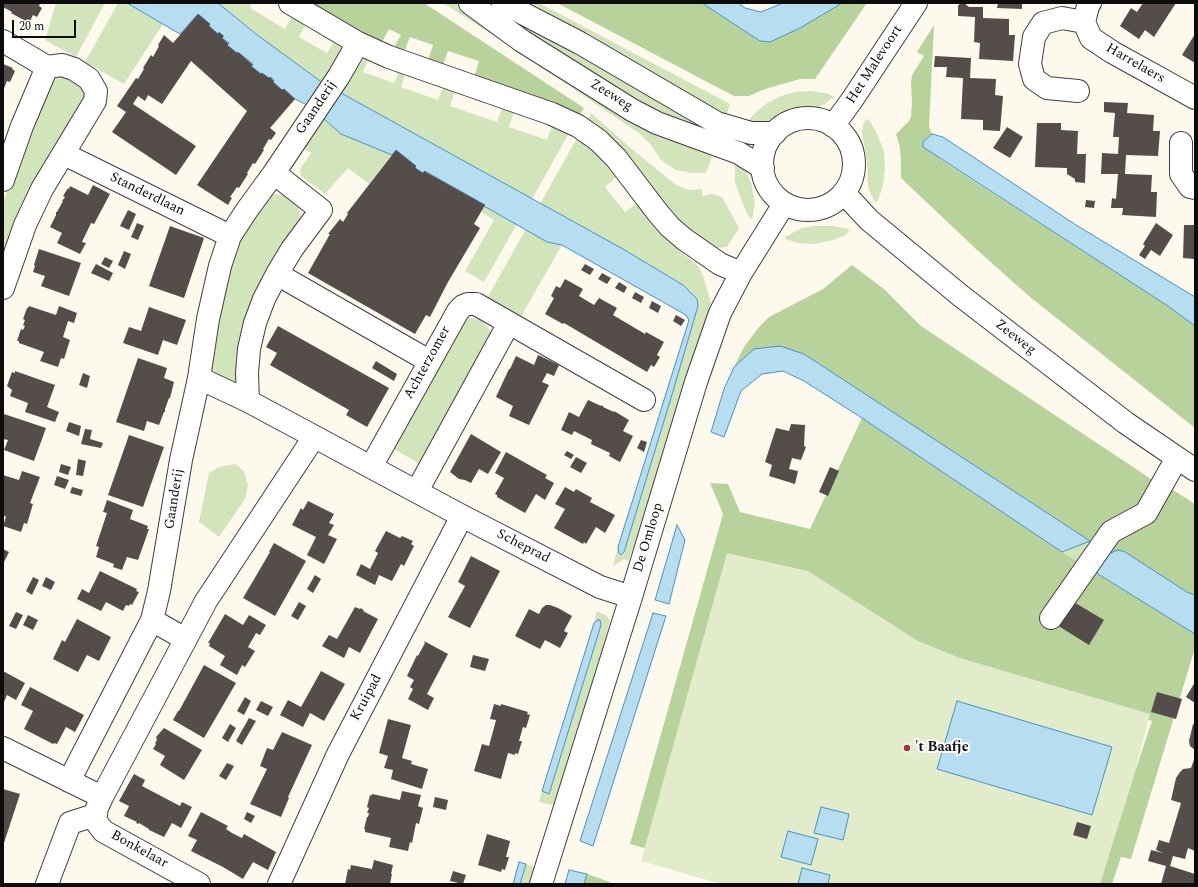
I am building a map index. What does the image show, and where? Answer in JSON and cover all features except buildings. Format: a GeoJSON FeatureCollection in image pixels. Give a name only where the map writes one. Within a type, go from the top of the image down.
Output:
{"type":"FeatureCollection","features":[{"type":"Feature","properties":{"kind":"street"},"geometry":{"type":"LineString","coordinates":[[290,3],[358,43],[389,57],[552,114],[578,126],[598,140],[616,158],[670,227],[684,239],[720,264],[741,273]]}},
{"type":"Feature","properties":{"kind":"street","name":"Zeeweg"},"geometry":{"type":"LineString","coordinates":[[470,3],[522,41],[632,110],[657,123],[739,153],[762,168]]}},
{"type":"Feature","properties":{"kind":"street","name":"Zeeweg"},"geometry":{"type":"LineString","coordinates":[[503,3],[580,43],[717,123],[751,133],[775,133]]}},
{"type":"Feature","properties":{"kind":"street","name":"Het Malevoort"},"geometry":{"type":"LineString","coordinates":[[833,126],[852,100],[916,3]]}},
{"type":"Feature","properties":{"kind":"street","name":"Harrelaers"},"geometry":{"type":"LineString","coordinates":[[1078,91],[1047,88],[1034,79],[1030,64],[1034,37],[1043,23],[1087,12],[1091,38],[1112,52],[1195,98]]}},
{"type":"Feature","properties":{"kind":"street"},"geometry":{"type":"LineString","coordinates":[[3,41],[47,67],[62,65],[74,69],[89,79],[96,91],[95,101],[42,189],[25,225],[3,288]]}},
{"type":"Feature","properties":{"kind":"street","name":"Gaanderij"},"geometry":{"type":"LineString","coordinates":[[69,780],[152,620],[160,590],[181,460],[199,378],[208,319],[220,266],[230,236],[339,76],[358,43]]}},
{"type":"Feature","properties":{"kind":"street"},"geometry":{"type":"LineString","coordinates":[[3,180],[22,126],[47,67]]}},
{"type":"Feature","properties":{"kind":"street"},"geometry":{"type":"LineString","coordinates":[[810,118],[822,120],[842,133],[853,152],[854,163],[854,174],[844,193],[831,204],[816,210],[794,208],[784,204],[775,196],[768,186],[763,175],[762,168],[764,151],[769,140],[775,133],[787,123],[798,119],[810,118]]}},
{"type":"Feature","properties":{"kind":"street"},"geometry":{"type":"LineString","coordinates":[[1181,143],[1181,174],[1190,187],[1195,188]]}},
{"type":"Feature","properties":{"kind":"street","name":"Standerdlaan"},"geometry":{"type":"LineString","coordinates":[[64,154],[230,236]]}},
{"type":"Feature","properties":{"kind":"street"},"geometry":{"type":"LineString","coordinates":[[248,401],[247,373],[249,349],[254,323],[277,274],[292,250],[321,210],[274,173]]}},
{"type":"Feature","properties":{"kind":"street","name":"Zeeweg"},"geometry":{"type":"LineString","coordinates":[[844,193],[869,220],[966,301],[1126,423],[1195,470]]}},
{"type":"Feature","properties":{"kind":"street","name":"De Omloop"},"geometry":{"type":"LineString","coordinates":[[542,884],[696,382],[720,313],[741,273],[784,204]]}},
{"type":"Feature","properties":{"kind":"street"},"geometry":{"type":"LineString","coordinates":[[277,274],[428,362]]}},
{"type":"Feature","properties":{"kind":"street","name":"Achterzomer"},"geometry":{"type":"LineString","coordinates":[[371,467],[458,310],[468,304],[476,304],[644,400]]}},
{"type":"Feature","properties":{"kind":"street"},"geometry":{"type":"LineString","coordinates":[[199,378],[248,401],[417,491],[509,323]]}},
{"type":"Feature","properties":{"kind":"street"},"geometry":{"type":"LineString","coordinates":[[48,884],[70,823],[98,806],[206,601],[314,437]]}},
{"type":"Feature","properties":{"kind":"street"},"geometry":{"type":"LineString","coordinates":[[1051,618],[1111,532],[1146,513],[1177,458]]}},
{"type":"Feature","properties":{"kind":"street","name":"Scheprad"},"geometry":{"type":"LineString","coordinates":[[417,491],[462,516],[600,587],[631,597]]}},
{"type":"Feature","properties":{"kind":"street","name":"Kruipad"},"geometry":{"type":"LineString","coordinates":[[278,884],[338,754],[462,516]]}},
{"type":"Feature","properties":{"kind":"street"},"geometry":{"type":"LineString","coordinates":[[152,620],[185,639]]}},
{"type":"Feature","properties":{"kind":"street","name":"Bonkelaar"},"geometry":{"type":"LineString","coordinates":[[3,748],[69,780],[98,806],[95,820],[99,826],[109,834],[199,884]]}},
{"type":"Feature","properties":{"kind":"green space"},"geometry":{"type":"Polygon","coordinates":[[[56,3],[105,3],[76,57],[45,40],[56,3]]]}},
{"type":"Feature","properties":{"kind":"green space"},"geometry":{"type":"Polygon","coordinates":[[[118,3],[127,3],[163,24],[124,84],[85,62],[118,3]]]}},
{"type":"Feature","properties":{"kind":"green space"},"geometry":{"type":"Polygon","coordinates":[[[218,3],[252,3],[250,8],[285,29],[293,15],[306,23],[299,37],[327,53],[335,40],[340,42],[342,51],[323,83],[256,34],[218,3]]]}},
{"type":"Feature","properties":{"kind":"green space"},"geometry":{"type":"Polygon","coordinates":[[[311,3],[424,3],[584,108],[579,116],[474,77],[479,61],[448,51],[443,65],[428,60],[433,45],[410,37],[404,52],[394,47],[401,35],[389,29],[382,42],[368,36],[311,3]]]}},
{"type":"Feature","properties":{"kind":"green space"},"geometry":{"type":"Polygon","coordinates":[[[443,3],[462,3],[714,152],[706,173],[692,173],[676,170],[661,160],[650,144],[640,134],[518,51],[443,3]]]}},
{"type":"Feature","properties":{"kind":"green space"},"geometry":{"type":"Polygon","coordinates":[[[516,3],[539,3],[730,104],[726,117],[516,3]]]}},
{"type":"Feature","properties":{"kind":"green space"},"geometry":{"type":"Polygon","coordinates":[[[557,3],[702,3],[760,41],[770,42],[800,28],[842,3],[867,3],[815,79],[800,79],[765,89],[749,96],[734,96],[557,3]]]}},
{"type":"Feature","properties":{"kind":"green space"},"geometry":{"type":"Polygon","coordinates":[[[505,9],[708,125],[706,136],[661,117],[501,17],[505,9]]]}},
{"type":"Feature","properties":{"kind":"green space"},"geometry":{"type":"Polygon","coordinates":[[[934,25],[929,127],[932,134],[928,137],[940,159],[1168,306],[1195,326],[1195,428],[1030,297],[976,249],[901,178],[900,148],[896,134],[911,117],[912,75],[924,56],[917,52],[934,25]]]}},
{"type":"Feature","properties":{"kind":"green space"},"geometry":{"type":"Polygon","coordinates":[[[365,57],[368,59],[363,72],[394,83],[399,71],[405,73],[401,87],[438,100],[443,87],[455,91],[450,106],[497,122],[502,108],[514,112],[509,127],[547,140],[552,126],[569,133],[532,199],[341,93],[365,57]]]}},
{"type":"Feature","properties":{"kind":"green space"},"geometry":{"type":"Polygon","coordinates":[[[62,75],[82,86],[84,106],[3,258],[3,201],[34,127],[42,98],[54,78],[62,75]]]}},
{"type":"Feature","properties":{"kind":"green space"},"geometry":{"type":"Polygon","coordinates":[[[812,91],[829,94],[833,97],[825,104],[817,107],[792,111],[762,124],[746,123],[767,103],[781,96],[795,92],[812,91]]]}},
{"type":"Feature","properties":{"kind":"green space"},"geometry":{"type":"Polygon","coordinates":[[[591,113],[675,184],[690,190],[702,189],[702,196],[712,194],[722,197],[739,228],[727,247],[713,248],[681,227],[587,121],[591,113]]]}},
{"type":"Feature","properties":{"kind":"green space"},"geometry":{"type":"Polygon","coordinates":[[[323,119],[341,134],[392,155],[369,184],[348,168],[325,194],[301,176],[300,169],[311,153],[304,149],[323,119]]]}},
{"type":"Feature","properties":{"kind":"green space"},"geometry":{"type":"Polygon","coordinates":[[[866,119],[870,121],[884,152],[885,168],[883,185],[878,201],[876,202],[874,201],[868,187],[867,161],[862,133],[863,125],[866,119]]]}},
{"type":"Feature","properties":{"kind":"green space"},"geometry":{"type":"Polygon","coordinates":[[[577,138],[600,158],[616,177],[605,187],[625,212],[637,203],[667,240],[698,266],[703,275],[711,303],[660,475],[628,561],[624,559],[613,566],[618,547],[619,553],[624,552],[698,306],[697,299],[683,285],[623,249],[540,204],[577,138]]]}},
{"type":"Feature","properties":{"kind":"green space"},"geometry":{"type":"Polygon","coordinates":[[[735,163],[744,169],[751,182],[755,203],[752,219],[747,214],[738,191],[735,181],[735,163]]]}},
{"type":"Feature","properties":{"kind":"green space"},"geometry":{"type":"Polygon","coordinates":[[[276,194],[283,195],[292,200],[298,207],[301,216],[239,381],[233,383],[211,369],[215,319],[239,238],[265,196],[276,194]]]}},
{"type":"Feature","properties":{"kind":"green space"},"geometry":{"type":"Polygon","coordinates":[[[484,206],[517,224],[484,282],[465,271],[494,220],[481,212],[484,206]]]}},
{"type":"Feature","properties":{"kind":"green space"},"geometry":{"type":"Polygon","coordinates":[[[814,226],[834,226],[848,229],[849,231],[844,236],[814,244],[798,243],[785,239],[785,237],[802,228],[814,226]]]}},
{"type":"Feature","properties":{"kind":"green space"},"geometry":{"type":"Polygon","coordinates":[[[526,229],[547,242],[562,245],[520,318],[486,300],[526,229]]]}},
{"type":"Feature","properties":{"kind":"green space"},"geometry":{"type":"Polygon","coordinates":[[[852,265],[884,289],[921,326],[1154,481],[1138,511],[1099,531],[1090,541],[804,354],[754,349],[734,367],[744,347],[759,327],[769,317],[823,289],[852,265]]]}},
{"type":"Feature","properties":{"kind":"green space"},"geometry":{"type":"Polygon","coordinates":[[[469,318],[479,319],[484,323],[490,331],[490,340],[420,464],[392,448],[461,325],[469,318]]]}},
{"type":"Feature","properties":{"kind":"green space"},"geometry":{"type":"Polygon","coordinates":[[[862,418],[1062,552],[1195,634],[1195,648],[1131,859],[1121,857],[1112,884],[1088,884],[1115,831],[1152,721],[967,667],[655,851],[630,844],[723,514],[710,483],[728,484],[740,512],[810,529],[862,418]]]}},
{"type":"Feature","properties":{"kind":"green space"},"geometry":{"type":"Polygon","coordinates":[[[235,464],[244,471],[248,485],[245,499],[219,537],[199,522],[209,473],[219,467],[235,464]]]}},
{"type":"Feature","properties":{"kind":"green space"},"geometry":{"type":"Polygon","coordinates":[[[1170,488],[1195,504],[1195,595],[1108,554],[1116,535],[1170,488]]]}},
{"type":"Feature","properties":{"kind":"green space"},"geometry":{"type":"Polygon","coordinates":[[[1090,541],[1108,554],[1096,568],[1098,574],[1062,552],[1090,541]]]}},
{"type":"Feature","properties":{"kind":"green space","name":"'t Baafje"},"geometry":{"type":"Polygon","coordinates":[[[727,553],[808,571],[918,641],[960,658],[1150,714],[1132,782],[1100,884],[721,884],[641,861],[727,553]]]}},
{"type":"Feature","properties":{"kind":"green space"},"geometry":{"type":"Polygon","coordinates":[[[597,611],[607,616],[610,621],[589,700],[559,802],[551,805],[539,802],[542,791],[549,794],[601,625],[600,620],[594,623],[597,611]]]}},
{"type":"Feature","properties":{"kind":"green space"},"geometry":{"type":"Polygon","coordinates":[[[526,864],[538,868],[533,884],[520,884],[526,864]]]}},
{"type":"Feature","properties":{"kind":"green space"},"geometry":{"type":"Polygon","coordinates":[[[587,874],[610,882],[611,884],[584,884],[587,874]]]}},
{"type":"Feature","properties":{"kind":"water"},"geometry":{"type":"Polygon","coordinates":[[[127,3],[218,3],[256,34],[323,83],[623,249],[683,285],[697,299],[698,306],[671,398],[624,552],[621,555],[618,547],[689,320],[686,315],[562,245],[547,242],[425,171],[423,173],[415,168],[416,166],[396,150],[392,155],[341,134],[309,106],[295,99],[284,89],[282,90],[270,77],[269,78],[262,73],[261,74],[251,66],[253,64],[227,45],[229,43],[222,38],[219,32],[218,34],[209,26],[210,24],[198,14],[180,34],[127,3]]]}},
{"type":"Feature","properties":{"kind":"water"},"geometry":{"type":"Polygon","coordinates":[[[702,3],[738,3],[745,8],[761,12],[783,3],[842,3],[800,28],[770,42],[760,41],[702,3]]]}},
{"type":"Feature","properties":{"kind":"water"},"geometry":{"type":"Polygon","coordinates":[[[932,134],[943,137],[1076,225],[1195,297],[1195,326],[1168,306],[923,147],[923,142],[932,134]]]}},
{"type":"Feature","properties":{"kind":"water"},"geometry":{"type":"Polygon","coordinates":[[[780,346],[804,354],[1090,541],[1062,552],[862,418],[804,381],[783,371],[762,374],[741,391],[724,437],[711,432],[724,389],[734,367],[754,349],[780,346]]]}},
{"type":"Feature","properties":{"kind":"water"},"geometry":{"type":"Polygon","coordinates":[[[677,525],[685,540],[669,604],[655,600],[677,525]]]}},
{"type":"Feature","properties":{"kind":"water"},"geometry":{"type":"Polygon","coordinates":[[[1118,550],[1125,552],[1187,592],[1195,595],[1195,634],[1098,574],[1096,568],[1108,554],[1118,550]]]}},
{"type":"Feature","properties":{"kind":"water"},"geometry":{"type":"Polygon","coordinates":[[[653,613],[666,616],[593,846],[580,841],[653,613]]]}},
{"type":"Feature","properties":{"kind":"water"},"geometry":{"type":"Polygon","coordinates":[[[600,620],[601,625],[549,794],[542,791],[594,623],[600,620]]]}},
{"type":"Feature","properties":{"kind":"water"},"geometry":{"type":"Polygon","coordinates":[[[957,701],[1112,747],[1092,815],[937,769],[957,701]]]}},
{"type":"Feature","properties":{"kind":"water"},"geometry":{"type":"Polygon","coordinates":[[[821,807],[849,814],[843,840],[814,833],[821,807]]]}},
{"type":"Feature","properties":{"kind":"water"},"geometry":{"type":"Polygon","coordinates":[[[788,831],[818,839],[811,865],[781,857],[788,831]]]}},
{"type":"Feature","properties":{"kind":"water"},"geometry":{"type":"Polygon","coordinates":[[[519,862],[526,864],[520,884],[513,884],[519,862]]]}},
{"type":"Feature","properties":{"kind":"water"},"geometry":{"type":"Polygon","coordinates":[[[802,868],[830,875],[828,884],[798,884],[802,868]]]}},
{"type":"Feature","properties":{"kind":"water"},"geometry":{"type":"Polygon","coordinates":[[[569,870],[587,874],[584,884],[565,884],[569,870]]]}},
{"type":"Feature","properties":{"kind":"place","name":"'t Baafje"},"geometry":{"type":"Point","coordinates":[907,748]}}]}
